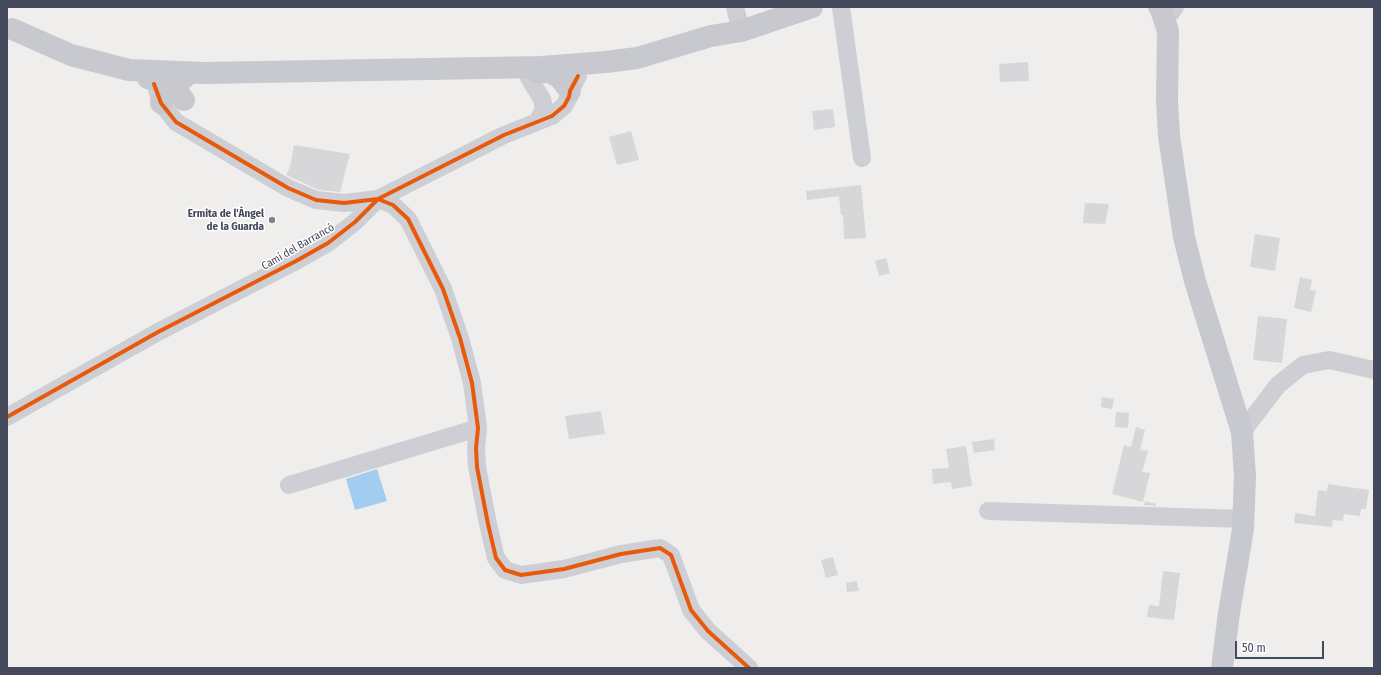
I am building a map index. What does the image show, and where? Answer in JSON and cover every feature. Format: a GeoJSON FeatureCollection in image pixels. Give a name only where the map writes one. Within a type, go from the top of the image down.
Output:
{"type":"FeatureCollection","features":[{"type":"Feature","properties":{"kind":"main road"},"geometry":{"type":"LineString","coordinates":[[71,55],[129,70],[221,73],[541,67],[637,58],[711,36],[740,31],[809,8]]}},
{"type":"Feature","properties":{"kind":"main road"},"geometry":{"type":"LineString","coordinates":[[1166,11],[1168,31],[1166,101],[1168,136],[1184,237],[1195,281],[1242,432],[1245,476],[1244,520],[1222,668]]}},
{"type":"Feature","properties":{"kind":"main road"},"geometry":{"type":"LineString","coordinates":[[9,27],[33,45],[72,66],[109,78],[142,83],[173,91],[529,78],[565,82],[654,64],[713,45],[740,31]]}},
{"type":"Feature","properties":{"kind":"main road"},"geometry":{"type":"LineString","coordinates":[[9,27],[71,55],[89,67],[124,76],[155,78],[173,91]]}},
{"type":"Feature","properties":{"kind":"main road"},"geometry":{"type":"LineString","coordinates":[[565,82],[570,71],[603,68],[617,61]]}},
{"type":"Feature","properties":{"kind":"main road"},"geometry":{"type":"LineString","coordinates":[[434,69],[444,73],[549,72],[565,82]]}},
{"type":"Feature","properties":{"kind":"main road"},"geometry":{"type":"LineString","coordinates":[[173,91],[183,78],[204,78],[221,73]]}},
{"type":"Feature","properties":{"kind":"street"},"geometry":{"type":"LineString","coordinates":[[735,7],[740,31]]}},
{"type":"Feature","properties":{"kind":"street"},"geometry":{"type":"LineString","coordinates":[[841,7],[862,158]]}},
{"type":"Feature","properties":{"kind":"street"},"geometry":{"type":"LineString","coordinates":[[529,78],[542,99],[541,114]]}},
{"type":"Feature","properties":{"kind":"street","name":"Camí del Barrancó"},"geometry":{"type":"LineString","coordinates":[[7,417],[158,332],[328,243],[355,222],[378,199],[504,135],[541,114],[552,116],[564,106],[569,97],[565,82]]}},
{"type":"Feature","properties":{"kind":"street"},"geometry":{"type":"LineString","coordinates":[[173,91],[190,131],[288,188],[316,200],[344,203],[378,199],[393,205],[408,218],[443,288],[460,338],[472,383],[478,428],[476,448],[477,467],[485,510],[496,558],[505,570],[521,576],[564,569],[622,554],[660,548],[671,555],[691,610],[708,631],[749,668]]}},
{"type":"Feature","properties":{"kind":"street"},"geometry":{"type":"LineString","coordinates":[[1242,432],[1278,385],[1303,365],[1328,360],[1374,370]]}},
{"type":"Feature","properties":{"kind":"street"},"geometry":{"type":"LineString","coordinates":[[289,485],[478,428]]}},
{"type":"Feature","properties":{"kind":"street"},"geometry":{"type":"LineString","coordinates":[[988,511],[1244,520]]}},
{"type":"Feature","properties":{"kind":"water"},"geometry":{"type":"Polygon","coordinates":[[[377,469],[387,501],[355,510],[346,479],[377,469]]]}},
{"type":"Feature","properties":{"kind":"building"},"geometry":{"type":"Polygon","coordinates":[[[1028,62],[1029,81],[1000,82],[999,64],[1028,62]]]}},
{"type":"Feature","properties":{"kind":"building"},"geometry":{"type":"Polygon","coordinates":[[[833,109],[835,127],[814,130],[812,111],[833,109]]]}},
{"type":"Feature","properties":{"kind":"building"},"geometry":{"type":"Polygon","coordinates":[[[631,131],[639,160],[617,165],[609,137],[631,131]]]}},
{"type":"Feature","properties":{"kind":"building"},"geometry":{"type":"Polygon","coordinates":[[[294,145],[350,154],[340,192],[319,190],[286,175],[290,167],[294,145]]]}},
{"type":"Feature","properties":{"kind":"building"},"geometry":{"type":"Polygon","coordinates":[[[861,185],[866,238],[844,239],[843,215],[841,215],[839,196],[807,200],[806,191],[861,185]]]}},
{"type":"Feature","properties":{"kind":"building"},"geometry":{"type":"Polygon","coordinates":[[[1085,203],[1109,204],[1105,224],[1083,223],[1085,203]]]}},
{"type":"Feature","properties":{"kind":"building"},"geometry":{"type":"Polygon","coordinates":[[[1255,234],[1280,238],[1275,271],[1250,267],[1255,234]]]}},
{"type":"Feature","properties":{"kind":"building"},"geometry":{"type":"Polygon","coordinates":[[[886,258],[890,273],[879,276],[875,261],[886,258]]]}},
{"type":"Feature","properties":{"kind":"building"},"geometry":{"type":"Polygon","coordinates":[[[1300,277],[1312,280],[1310,290],[1316,291],[1311,312],[1294,308],[1300,277]]]}},
{"type":"Feature","properties":{"kind":"building"},"geometry":{"type":"Polygon","coordinates":[[[1258,316],[1287,319],[1282,363],[1253,360],[1258,316]]]}},
{"type":"Feature","properties":{"kind":"building"},"geometry":{"type":"Polygon","coordinates":[[[1102,397],[1114,399],[1112,409],[1101,407],[1102,397]]]}},
{"type":"Feature","properties":{"kind":"building"},"geometry":{"type":"Polygon","coordinates":[[[601,411],[605,434],[569,439],[565,416],[601,411]]]}},
{"type":"Feature","properties":{"kind":"building"},"geometry":{"type":"Polygon","coordinates":[[[1116,412],[1129,413],[1128,428],[1115,427],[1116,412]]]}},
{"type":"Feature","properties":{"kind":"building"},"geometry":{"type":"Polygon","coordinates":[[[1136,427],[1145,430],[1140,450],[1148,451],[1142,472],[1150,473],[1143,502],[1112,494],[1124,445],[1131,447],[1136,427]]]}},
{"type":"Feature","properties":{"kind":"building"},"geometry":{"type":"Polygon","coordinates":[[[994,439],[995,450],[974,453],[972,442],[994,439]]]}},
{"type":"Feature","properties":{"kind":"building"},"geometry":{"type":"Polygon","coordinates":[[[966,446],[972,486],[952,489],[951,482],[933,484],[932,469],[949,468],[946,449],[966,446]]]}},
{"type":"Feature","properties":{"kind":"building"},"geometry":{"type":"Polygon","coordinates":[[[1328,484],[1369,490],[1366,509],[1361,509],[1360,516],[1344,514],[1343,521],[1333,520],[1332,527],[1294,523],[1295,513],[1315,516],[1318,490],[1327,491],[1328,484]]]}},
{"type":"Feature","properties":{"kind":"building"},"geometry":{"type":"Polygon","coordinates":[[[1145,501],[1156,504],[1156,506],[1144,505],[1145,501]]]}},
{"type":"Feature","properties":{"kind":"building"},"geometry":{"type":"Polygon","coordinates":[[[833,557],[838,575],[826,578],[821,560],[833,557]]]}},
{"type":"Feature","properties":{"kind":"building"},"geometry":{"type":"Polygon","coordinates":[[[1163,571],[1180,573],[1174,620],[1147,617],[1149,605],[1159,606],[1163,571]]]}},
{"type":"Feature","properties":{"kind":"building"},"geometry":{"type":"Polygon","coordinates":[[[857,581],[859,591],[847,592],[846,583],[857,581]]]}},
{"type":"Feature","properties":{"kind":"cycle path"},"geometry":{"type":"LineString","coordinates":[[7,417],[158,332],[328,243],[355,222],[378,199],[504,135],[552,116],[564,106],[578,76]]}},
{"type":"Feature","properties":{"kind":"cycle path"},"geometry":{"type":"LineString","coordinates":[[154,84],[161,103],[176,122],[288,188],[316,200],[344,203],[378,199],[393,205],[408,219],[443,289],[460,338],[472,383],[478,428],[476,448],[477,467],[488,524],[496,558],[505,570],[521,575],[564,569],[621,554],[660,548],[671,555],[691,610],[708,631],[749,668]]}},
{"type":"Feature","properties":{"kind":"place","name":"Ermita de l'Àngel de la Guarda"},"geometry":{"type":"Point","coordinates":[272,220]}}]}
